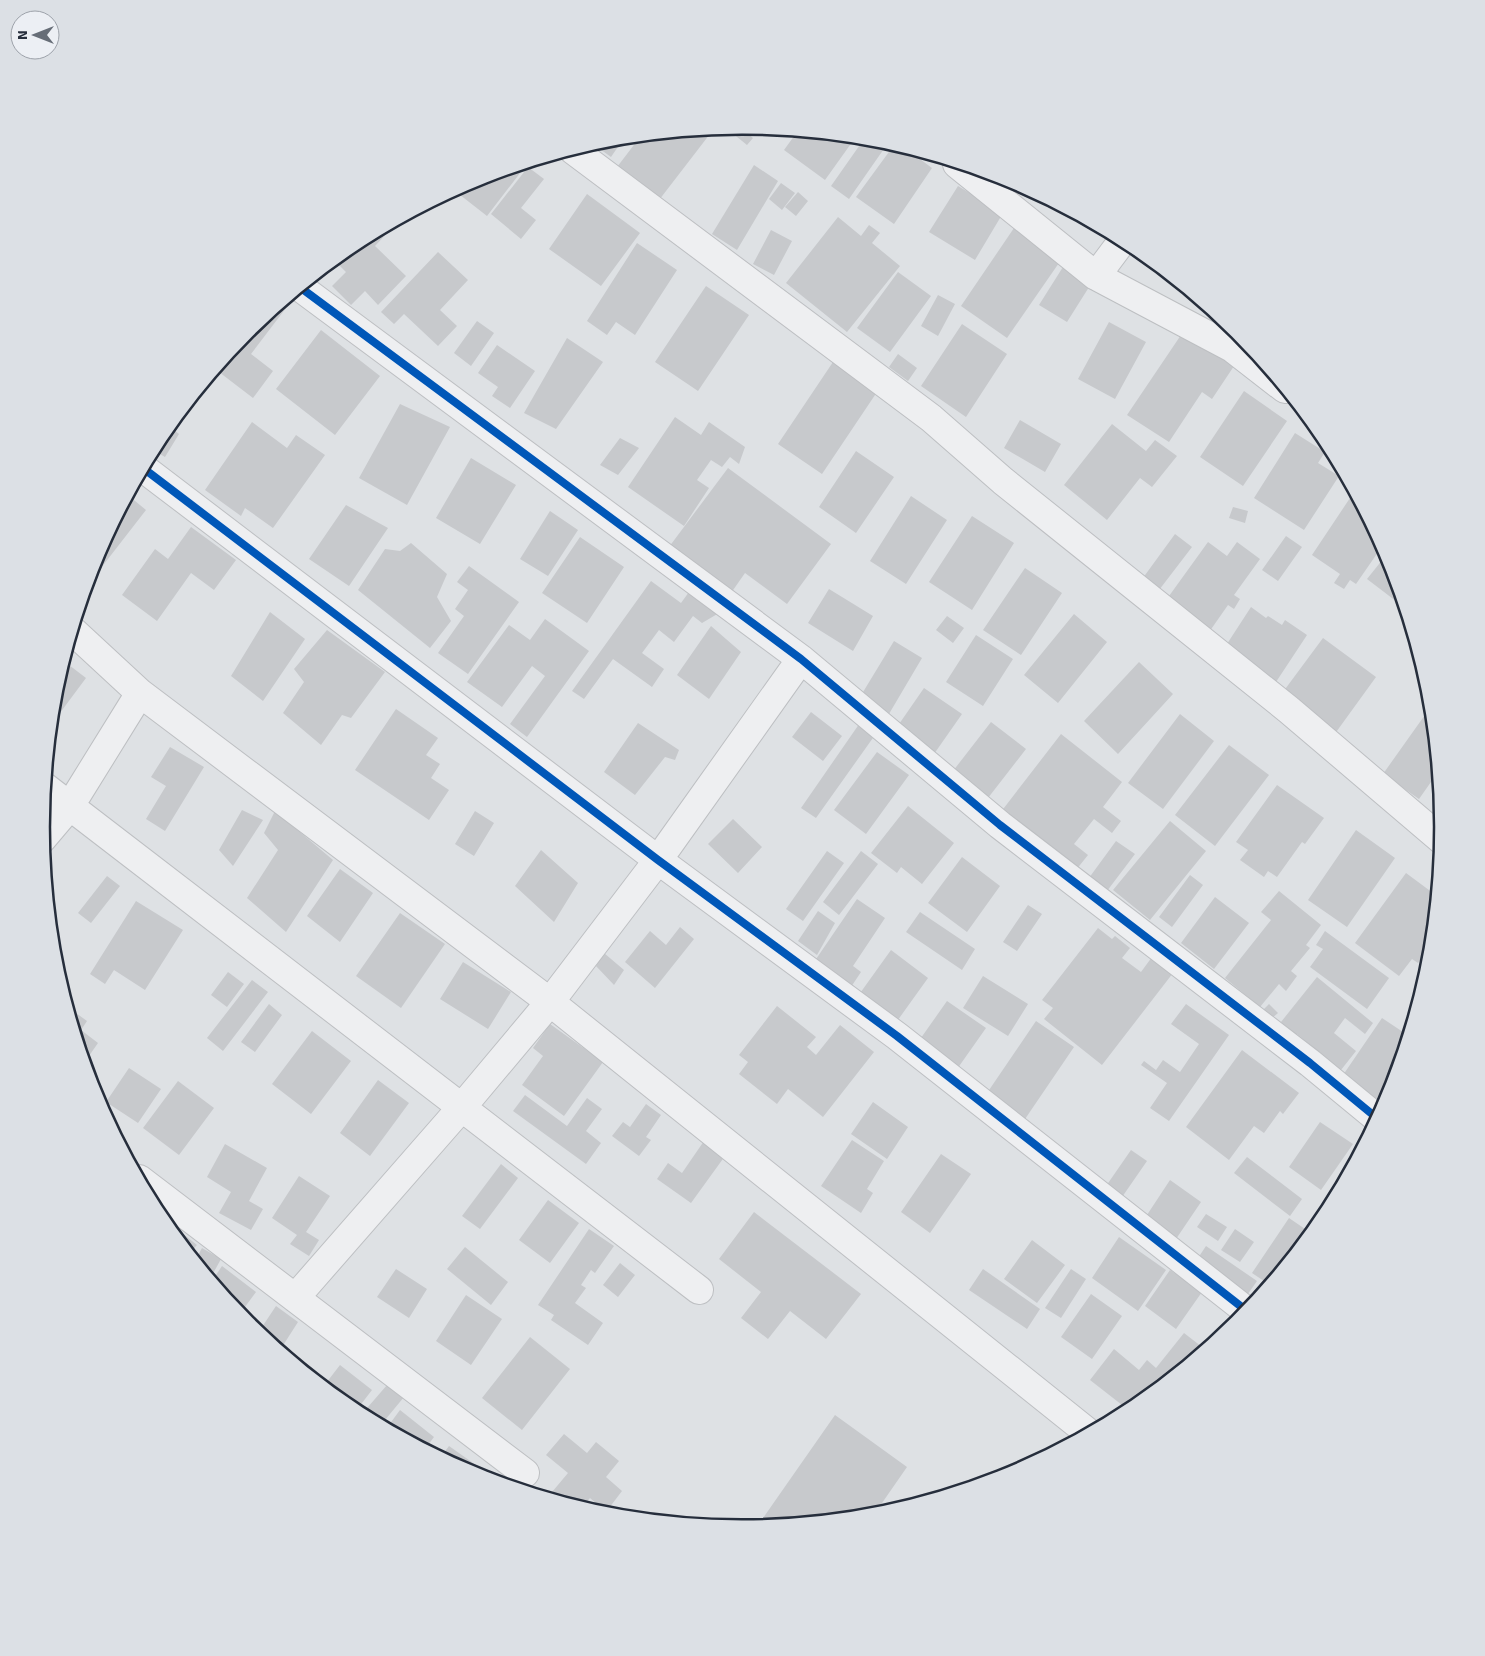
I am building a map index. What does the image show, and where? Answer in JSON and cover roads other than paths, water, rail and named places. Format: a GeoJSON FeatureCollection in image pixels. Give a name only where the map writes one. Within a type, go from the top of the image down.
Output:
{"type":"FeatureCollection","features":[{"type":"Feature","properties":{"kind":"street"},"geometry":{"type":"LineString","coordinates":[[580,155],[931,418],[1003,481],[1289,710],[1435,835]]}},
{"type":"Feature","properties":{"kind":"street"},"geometry":{"type":"LineString","coordinates":[[969,173],[1096,276],[1232,348],[1265,374]]}},
{"type":"Feature","properties":{"kind":"street"},"geometry":{"type":"LineString","coordinates":[[1096,276],[1118,246]]}},
{"type":"Feature","properties":{"kind":"street"},"geometry":{"type":"LineString","coordinates":[[306,291],[801,659],[1000,825],[1310,1063],[1373,1115]]}},
{"type":"Feature","properties":{"kind":"street"},"geometry":{"type":"LineString","coordinates":[[149,472],[658,860],[896,1036],[1242,1307]]}},
{"type":"Feature","properties":{"kind":"street"},"geometry":{"type":"LineString","coordinates":[[78,636],[140,693],[550,1002],[1085,1430]]}},
{"type":"Feature","properties":{"kind":"street"},"geometry":{"type":"LineString","coordinates":[[295,1298],[462,1107],[550,1002],[658,860],[801,659]]}},
{"type":"Feature","properties":{"kind":"street"},"geometry":{"type":"LineString","coordinates":[[50,830],[70,806],[140,693]]}},
{"type":"Feature","properties":{"kind":"street"},"geometry":{"type":"LineString","coordinates":[[51,791],[699,1290]]}},
{"type":"Feature","properties":{"kind":"street"},"geometry":{"type":"LineString","coordinates":[[152,1189],[526,1473]]}}]}
